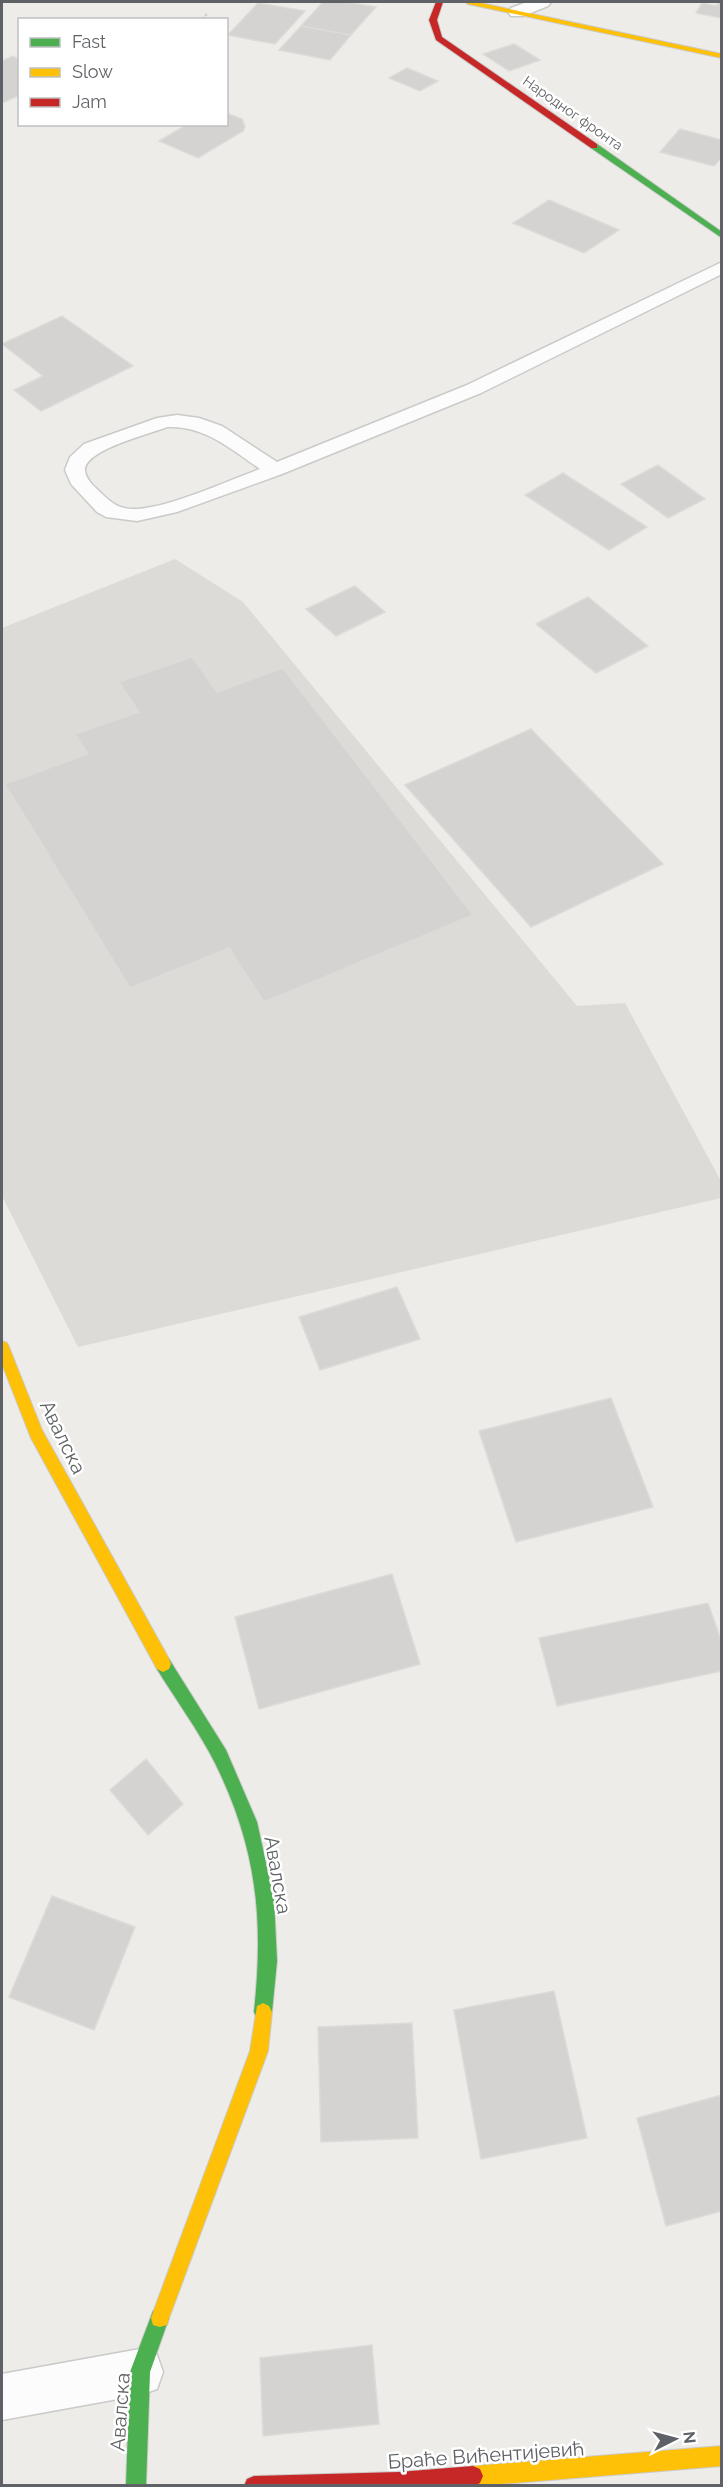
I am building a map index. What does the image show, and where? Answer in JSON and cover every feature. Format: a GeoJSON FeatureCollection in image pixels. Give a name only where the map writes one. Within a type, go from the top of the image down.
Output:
{"type":"FeatureCollection","features":[{"type":"Feature","properties":{"kind":"street","name":"Народног фронта"},"geometry":{"type":"LineString","coordinates":[[439,2],[433,12],[433,21],[434,31],[439,38],[722,236]]}},
{"type":"Feature","properties":{"kind":"street"},"geometry":{"type":"LineString","coordinates":[[468,2],[722,56]]}},
{"type":"Feature","properties":{"kind":"street"},"geometry":{"type":"LineString","coordinates":[[517,12],[542,2]]}},
{"type":"Feature","properties":{"kind":"street","name":"Авалска"},"geometry":{"type":"LineString","coordinates":[[2,1347],[36,1433],[158,1654],[220,1756],[249,1822],[266,1900],[268,1962],[259,2051],[140,2372],[136,2486]]}},
{"type":"Feature","properties":{"kind":"street"},"geometry":{"type":"LineString","coordinates":[[2,2397],[140,2372]]}},
{"type":"Feature","properties":{"kind":"street","name":"Браће Вићентијевић"},"geometry":{"type":"LineString","coordinates":[[254,2486],[399,2482],[722,2456]]}},
{"type":"Feature","properties":{"kind":"lane"},"geometry":{"type":"LineString","coordinates":[[275,470],[215,430],[199,424],[177,421],[164,422],[91,448],[77,461],[75,470],[78,480],[104,508],[113,513],[137,515],[170,508],[275,470],[474,389],[722,267]]}},
{"type":"Feature","properties":{"kind":"path"},"geometry":{"type":"LineString","coordinates":[[203,18],[207,14]]}},
{"type":"Feature","properties":{"kind":"shaded area"},"geometry":{"type":"Polygon","coordinates":[[[175,559],[243,602],[577,1006],[625,1003],[722,1183],[721,1198],[78,1347],[2,1196],[2,628],[175,559]]]}},
{"type":"Feature","properties":{"kind":"building"},"geometry":{"type":"Polygon","coordinates":[[[323,2],[345,2],[376,7],[351,35],[301,26],[323,2]]]}},
{"type":"Feature","properties":{"kind":"building"},"geometry":{"type":"Polygon","coordinates":[[[722,2],[722,18],[696,13],[702,3],[716,6],[722,2]]]}},
{"type":"Feature","properties":{"kind":"building"},"geometry":{"type":"Polygon","coordinates":[[[258,3],[305,11],[275,44],[228,35],[258,3]]]}},
{"type":"Feature","properties":{"kind":"building"},"geometry":{"type":"Polygon","coordinates":[[[301,26],[351,35],[330,60],[279,50],[301,26]]]}},
{"type":"Feature","properties":{"kind":"building"},"geometry":{"type":"Polygon","coordinates":[[[514,44],[540,60],[509,71],[483,54],[514,44]]]}},
{"type":"Feature","properties":{"kind":"building"},"geometry":{"type":"Polygon","coordinates":[[[13,56],[18,59],[18,96],[2,103],[2,61],[13,56]]]}},
{"type":"Feature","properties":{"kind":"building"},"geometry":{"type":"Polygon","coordinates":[[[407,68],[438,81],[420,91],[389,78],[407,68]]]}},
{"type":"Feature","properties":{"kind":"building"},"geometry":{"type":"Polygon","coordinates":[[[228,114],[242,119],[245,127],[243,131],[198,158],[159,141],[185,126],[228,126],[228,114]]]}},
{"type":"Feature","properties":{"kind":"building"},"geometry":{"type":"Polygon","coordinates":[[[680,129],[722,140],[722,157],[714,166],[660,152],[680,129]]]}},
{"type":"Feature","properties":{"kind":"building"},"geometry":{"type":"Polygon","coordinates":[[[549,200],[619,230],[584,253],[513,223],[549,200]]]}},
{"type":"Feature","properties":{"kind":"building"},"geometry":{"type":"Polygon","coordinates":[[[62,316],[133,366],[41,411],[14,390],[43,376],[2,344],[62,316]]]}},
{"type":"Feature","properties":{"kind":"building"},"geometry":{"type":"Polygon","coordinates":[[[658,465],[705,499],[668,518],[621,484],[658,465]]]}},
{"type":"Feature","properties":{"kind":"building"},"geometry":{"type":"Polygon","coordinates":[[[563,473],[647,527],[609,550],[525,495],[563,473]]]}},
{"type":"Feature","properties":{"kind":"building"},"geometry":{"type":"Polygon","coordinates":[[[355,586],[385,612],[336,636],[306,609],[355,586]]]}},
{"type":"Feature","properties":{"kind":"building"},"geometry":{"type":"Polygon","coordinates":[[[588,597],[648,646],[596,673],[536,624],[588,597]]]}},
{"type":"Feature","properties":{"kind":"building"},"geometry":{"type":"Polygon","coordinates":[[[192,657],[217,692],[283,668],[473,915],[264,1002],[229,948],[130,988],[5,784],[88,754],[75,734],[139,712],[119,682],[192,657]]]}},
{"type":"Feature","properties":{"kind":"building"},"geometry":{"type":"Polygon","coordinates":[[[531,729],[663,864],[531,927],[405,785],[531,729]]]}},
{"type":"Feature","properties":{"kind":"building"},"geometry":{"type":"Polygon","coordinates":[[[397,1287],[420,1339],[320,1370],[299,1317],[397,1287]]]}},
{"type":"Feature","properties":{"kind":"building"},"geometry":{"type":"Polygon","coordinates":[[[611,1398],[653,1507],[516,1542],[479,1431],[611,1398]]]}},
{"type":"Feature","properties":{"kind":"building"},"geometry":{"type":"Polygon","coordinates":[[[392,1574],[420,1664],[259,1709],[235,1617],[392,1574]]]}},
{"type":"Feature","properties":{"kind":"building"},"geometry":{"type":"Polygon","coordinates":[[[708,1603],[722,1643],[722,1671],[557,1706],[539,1638],[708,1603]]]}},
{"type":"Feature","properties":{"kind":"building"},"geometry":{"type":"Polygon","coordinates":[[[146,1759],[183,1804],[148,1835],[110,1790],[146,1759]]]}},
{"type":"Feature","properties":{"kind":"building"},"geometry":{"type":"Polygon","coordinates":[[[52,1896],[135,1927],[94,2030],[9,1997],[52,1896]]]}},
{"type":"Feature","properties":{"kind":"building"},"geometry":{"type":"Polygon","coordinates":[[[554,1991],[587,2138],[481,2159],[454,2010],[554,1991]]]}},
{"type":"Feature","properties":{"kind":"building"},"geometry":{"type":"Polygon","coordinates":[[[412,2023],[418,2138],[321,2142],[318,2027],[412,2023]]]}},
{"type":"Feature","properties":{"kind":"building"},"geometry":{"type":"Polygon","coordinates":[[[722,2095],[722,2211],[666,2226],[637,2118],[722,2095]]]}},
{"type":"Feature","properties":{"kind":"building"},"geometry":{"type":"Polygon","coordinates":[[[372,2345],[379,2424],[263,2436],[260,2358],[372,2345]]]}},
{"type":"Feature","properties":{"kind":"traffic: fast"},"geometry":{"type":"LineString","coordinates":[[594,146],[722,236]]}},
{"type":"Feature","properties":{"kind":"traffic: fast"},"geometry":{"type":"LineString","coordinates":[[163,1664],[220,1756],[249,1822],[266,1900],[268,1961],[263,2012]]}},
{"type":"Feature","properties":{"kind":"traffic: fast"},"geometry":{"type":"LineString","coordinates":[[136,2486],[140,2372],[160,2318]]}},
{"type":"Feature","properties":{"kind":"traffic: slow"},"geometry":{"type":"LineString","coordinates":[[468,2],[722,56]]}},
{"type":"Feature","properties":{"kind":"traffic: slow"},"geometry":{"type":"LineString","coordinates":[[2,1347],[36,1433],[163,1664]]}},
{"type":"Feature","properties":{"kind":"traffic: slow"},"geometry":{"type":"LineString","coordinates":[[160,2318],[259,2051],[263,2012]]}},
{"type":"Feature","properties":{"kind":"traffic: slow"},"geometry":{"type":"LineString","coordinates":[[473,2476],[722,2456]]}},
{"type":"Feature","properties":{"kind":"traffic: jam"},"geometry":{"type":"LineString","coordinates":[[439,2],[433,20],[439,38],[594,146]]}},
{"type":"Feature","properties":{"kind":"traffic: jam"},"geometry":{"type":"LineString","coordinates":[[254,2486],[399,2482],[473,2476]]}}]}
